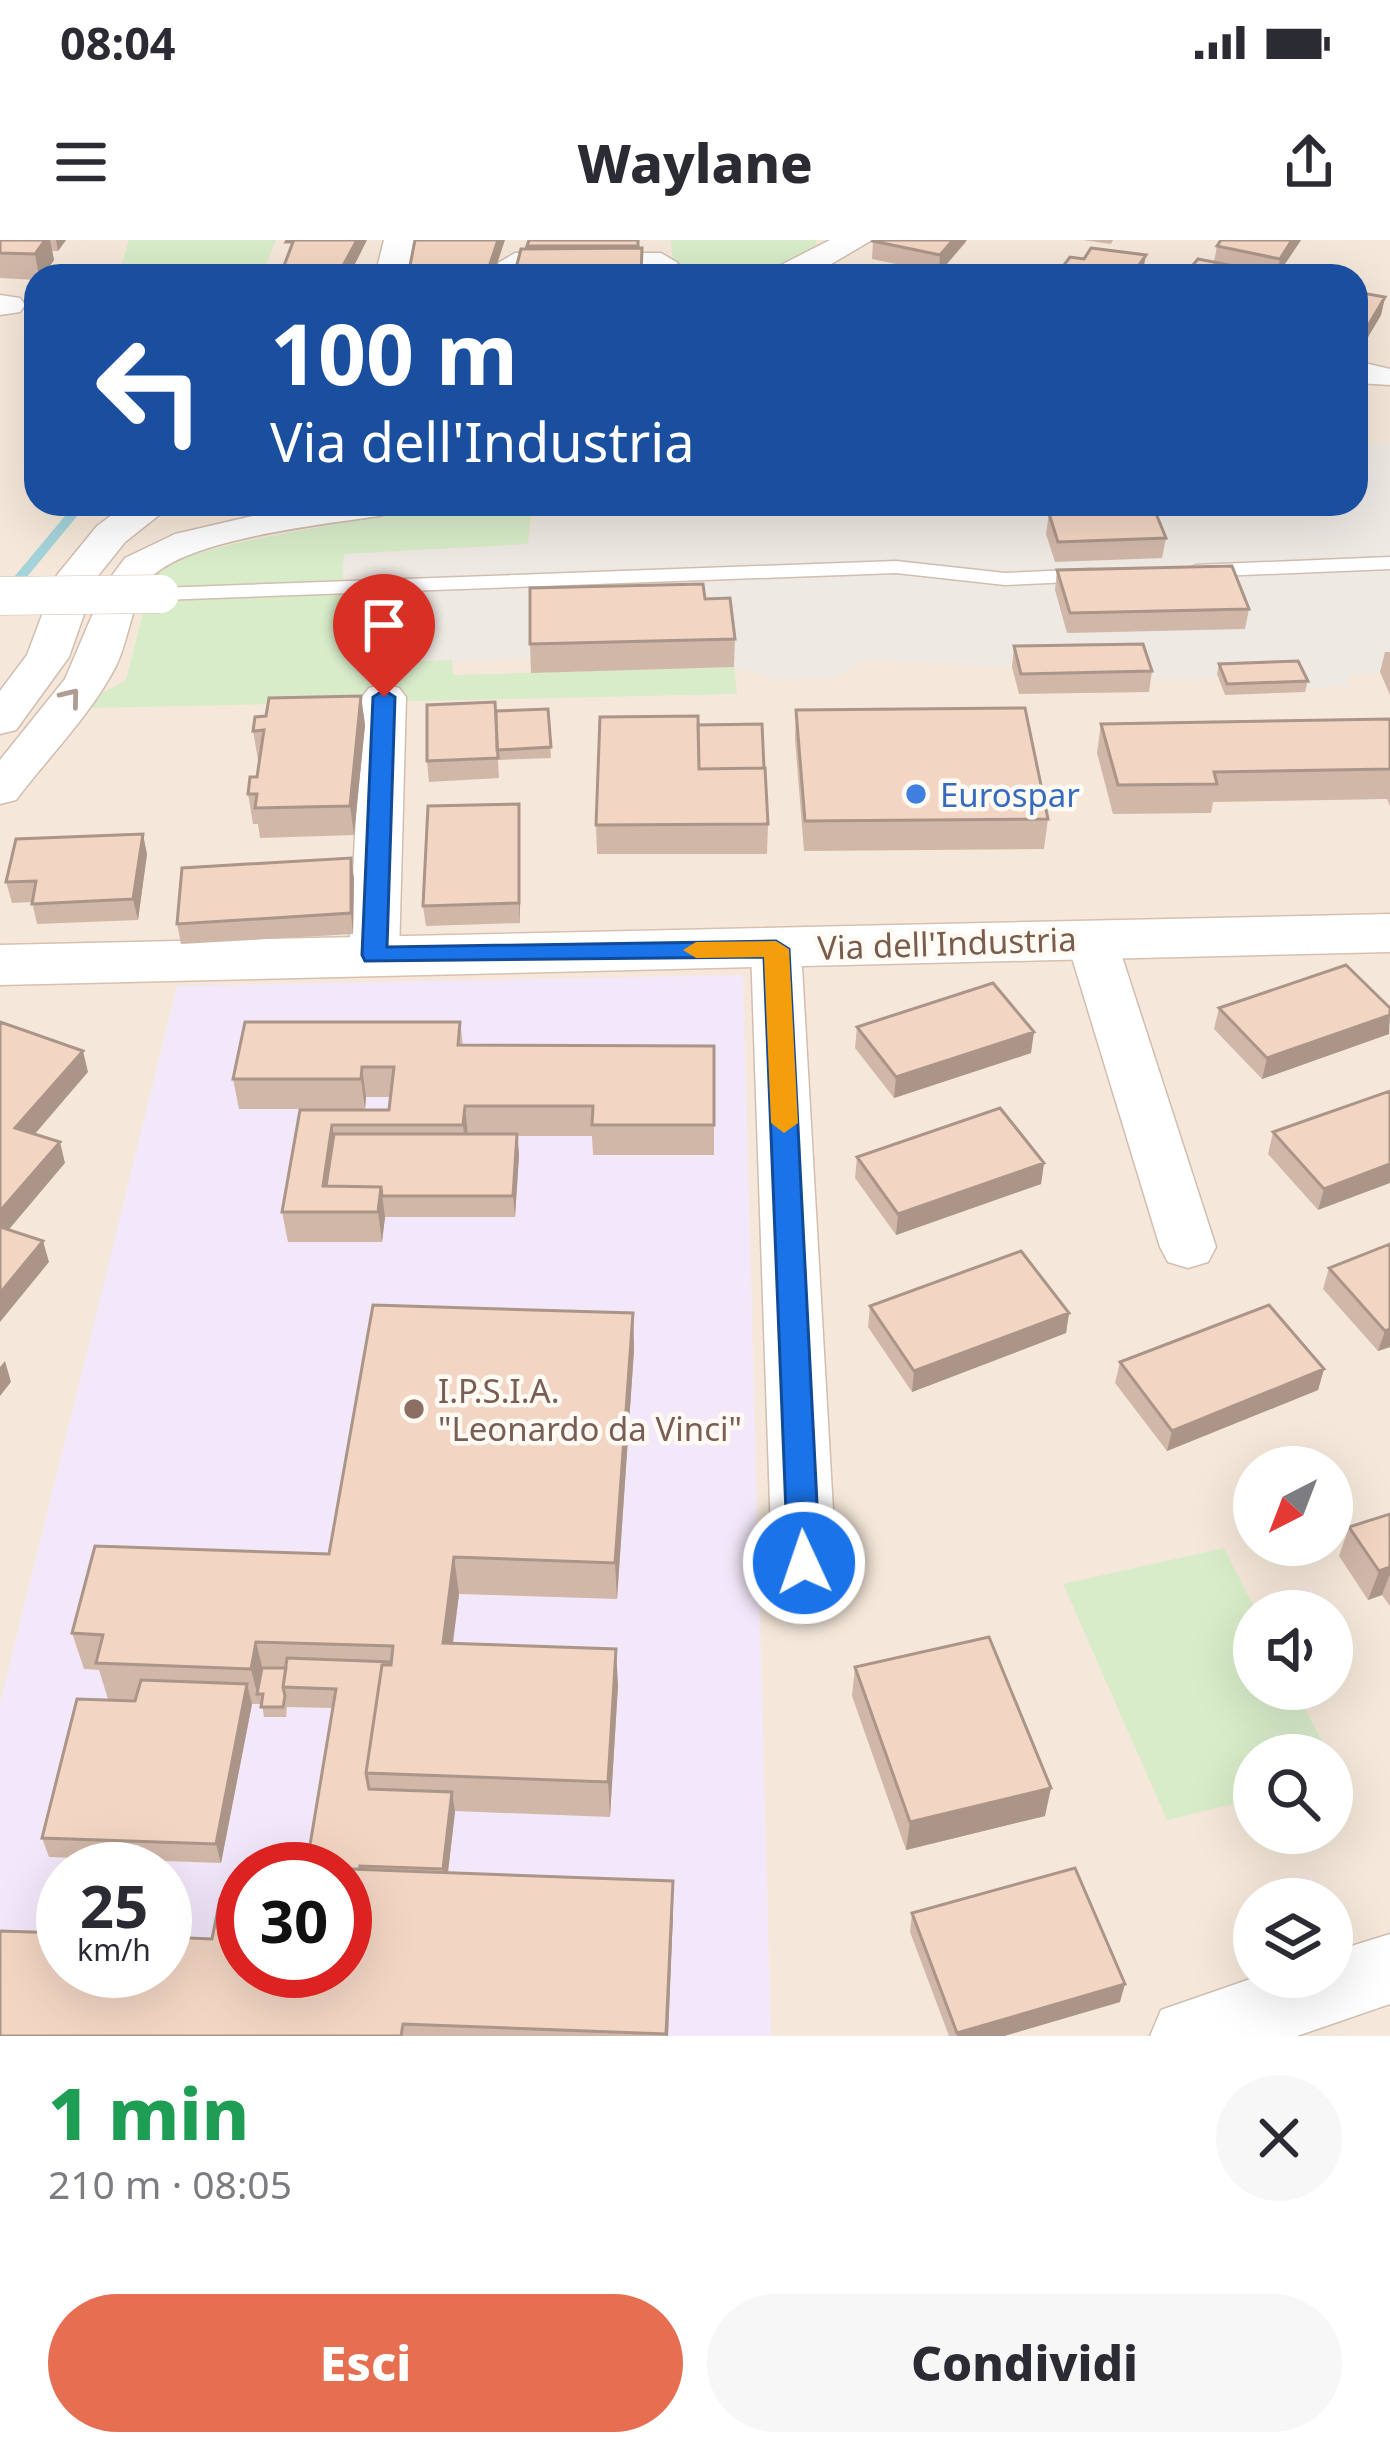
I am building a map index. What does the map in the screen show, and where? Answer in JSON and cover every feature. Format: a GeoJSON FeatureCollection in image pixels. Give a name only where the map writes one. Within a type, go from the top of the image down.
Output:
{"type":"FeatureCollection","features":[{"type":"Feature","properties":{"kind":"street"},"geometry":{"type":"LineString","coordinates":[[819,264],[855,256]]}},
{"type":"Feature","properties":{"kind":"street"},"geometry":{"type":"LineString","coordinates":[[516,260],[661,260]]}},
{"type":"Feature","properties":{"kind":"street"},"geometry":{"type":"LineString","coordinates":[[0,721],[48,657],[77,575],[111,534],[136,516]]}},
{"type":"Feature","properties":{"kind":"street"},"geometry":{"type":"LineString","coordinates":[[0,790],[92,671],[116,616],[122,585],[136,568],[204,538],[288,516]]}},
{"type":"Feature","properties":{"kind":"street"},"geometry":{"type":"LineString","coordinates":[[0,596],[160,594]]}},
{"type":"Feature","properties":{"kind":"street"},"geometry":{"type":"LineString","coordinates":[[374,955],[384,697]]}},
{"type":"Feature","properties":{"kind":"street","name":"Via dell'Industria"},"geometry":{"type":"LineString","coordinates":[[0,965],[1390,933]]}},
{"type":"Feature","properties":{"kind":"street"},"geometry":{"type":"LineString","coordinates":[[1091,938],[1188,1247]]}},
{"type":"Feature","properties":{"kind":"street"},"geometry":{"type":"LineString","coordinates":[[776,949],[804,1563]]}},
{"type":"Feature","properties":{"kind":"street"},"geometry":{"type":"LineString","coordinates":[[1188,2036],[1390,1969]]}},
{"type":"Feature","properties":{"kind":"lane"},"geometry":{"type":"LineString","coordinates":[[1164,572],[1390,563]]}},
{"type":"Feature","properties":{"kind":"lane"},"geometry":{"type":"LineString","coordinates":[[160,594],[896,567],[1005,579],[1119,574]]}},
{"type":"Feature","properties":{"kind":"shaded area"},"geometry":{"type":"Polygon","coordinates":[[[0,240],[1390,240],[1390,2036],[0,2036],[0,240]]]}},
{"type":"Feature","properties":{"kind":"shaded area"},"geometry":{"type":"Polygon","coordinates":[[[1390,444],[1390,672],[1351,675],[1350,686],[1304,689],[1219,679],[1145,680],[1139,664],[1012,667],[866,660],[836,677],[780,680],[734,667],[730,627],[531,617],[530,658],[370,663],[360,644],[341,568],[345,554],[528,544],[534,516],[1368,516],[1368,445],[1390,444]],[[1056,590],[1068,633],[1245,628],[1056,590]]]}},
{"type":"Feature","properties":{"kind":"shaded area","name":"I.P.S.I.A. \"Leonardo da Vinci\""},"geometry":{"type":"Polygon","coordinates":[[[743,975],[771,2036],[0,2036],[0,1704],[177,986],[743,975]]]}},
{"type":"Feature","properties":{"kind":"green space"},"geometry":{"type":"Polygon","coordinates":[[[129,240],[276,240],[266,264],[122,264],[129,240]]]}},
{"type":"Feature","properties":{"kind":"green space"},"geometry":{"type":"Polygon","coordinates":[[[671,240],[816,240],[817,251],[794,264],[673,264],[671,240]]]}},
{"type":"Feature","properties":{"kind":"green space"},"geometry":{"type":"Polygon","coordinates":[[[375,516],[531,516],[528,544],[345,554],[345,595],[370,663],[452,660],[453,675],[734,667],[737,694],[89,708],[88,701],[126,680],[154,570],[217,548],[375,516]]]}},
{"type":"Feature","properties":{"kind":"green space"},"geometry":{"type":"Polygon","coordinates":[[[1224,1548],[1245,1590],[1233,1590],[1233,1710],[1306,1710],[1318,1734],[1233,1734],[1233,1804],[1167,1820],[1063,1584],[1224,1548]]]}},
{"type":"Feature","properties":{"kind":"building"},"geometry":{"type":"Polygon","coordinates":[[[0,240],[45,240],[35,254],[0,253],[0,240]]]}},
{"type":"Feature","properties":{"kind":"building"},"geometry":{"type":"Polygon","coordinates":[[[357,240],[344,264],[285,264],[293,242],[286,242],[357,240]]]}},
{"type":"Feature","properties":{"kind":"building"},"geometry":{"type":"Polygon","coordinates":[[[415,240],[498,240],[490,264],[410,264],[415,240]]]}},
{"type":"Feature","properties":{"kind":"building"},"geometry":{"type":"Polygon","coordinates":[[[529,240],[638,240],[638,246],[527,246],[529,240]]]}},
{"type":"Feature","properties":{"kind":"building"},"geometry":{"type":"Polygon","coordinates":[[[874,240],[953,240],[940,255],[874,240]]]}},
{"type":"Feature","properties":{"kind":"building"},"geometry":{"type":"Polygon","coordinates":[[[1221,240],[1292,240],[1280,259],[1217,246],[1221,240]]]}},
{"type":"Feature","properties":{"kind":"building"},"geometry":{"type":"Polygon","coordinates":[[[642,248],[641,264],[517,264],[521,249],[642,248]]]}},
{"type":"Feature","properties":{"kind":"building"},"geometry":{"type":"Polygon","coordinates":[[[1091,248],[1146,255],[1140,264],[1065,264],[1070,257],[1084,259],[1091,248]]]}},
{"type":"Feature","properties":{"kind":"building"},"geometry":{"type":"Polygon","coordinates":[[[1368,294],[1385,297],[1368,326],[1368,294]]]}},
{"type":"Feature","properties":{"kind":"building"},"geometry":{"type":"Polygon","coordinates":[[[1050,516],[1157,516],[1166,538],[1058,542],[1050,516]]]}},
{"type":"Feature","properties":{"kind":"building"},"geometry":{"type":"Polygon","coordinates":[[[1232,566],[1249,609],[1070,613],[1057,570],[1232,566]]]}},
{"type":"Feature","properties":{"kind":"building"},"geometry":{"type":"Polygon","coordinates":[[[703,584],[705,599],[730,598],[735,639],[530,644],[530,588],[703,584]]]}},
{"type":"Feature","properties":{"kind":"building"},"geometry":{"type":"Polygon","coordinates":[[[1143,644],[1152,671],[1021,674],[1014,646],[1143,644]]]}},
{"type":"Feature","properties":{"kind":"building"},"geometry":{"type":"Polygon","coordinates":[[[1298,661],[1308,681],[1227,684],[1219,664],[1298,661]]]}},
{"type":"Feature","properties":{"kind":"building"},"geometry":{"type":"Polygon","coordinates":[[[361,696],[350,806],[255,808],[257,794],[248,794],[250,777],[257,777],[264,730],[253,731],[255,717],[266,716],[269,698],[361,696]]]}},
{"type":"Feature","properties":{"kind":"building"},"geometry":{"type":"Polygon","coordinates":[[[495,702],[498,758],[427,761],[427,705],[495,702]]]}},
{"type":"Feature","properties":{"kind":"building","name":"Eurospar"},"geometry":{"type":"Polygon","coordinates":[[[1025,708],[1048,819],[805,821],[796,710],[1025,708]]]}},
{"type":"Feature","properties":{"kind":"building"},"geometry":{"type":"Polygon","coordinates":[[[548,709],[551,747],[497,750],[496,711],[548,709]]]}},
{"type":"Feature","properties":{"kind":"building"},"geometry":{"type":"Polygon","coordinates":[[[698,716],[699,769],[765,768],[768,824],[596,825],[600,717],[698,716]]]}},
{"type":"Feature","properties":{"kind":"building"},"geometry":{"type":"Polygon","coordinates":[[[1390,719],[1390,769],[1214,772],[1217,784],[1118,785],[1101,724],[1390,719]]]}},
{"type":"Feature","properties":{"kind":"building"},"geometry":{"type":"Polygon","coordinates":[[[762,724],[764,768],[699,769],[698,725],[762,724]]]}},
{"type":"Feature","properties":{"kind":"building"},"geometry":{"type":"Polygon","coordinates":[[[519,804],[519,903],[423,906],[428,806],[519,804]]]}},
{"type":"Feature","properties":{"kind":"building"},"geometry":{"type":"Polygon","coordinates":[[[143,834],[133,899],[32,904],[36,881],[6,882],[16,839],[143,834]]]}},
{"type":"Feature","properties":{"kind":"building"},"geometry":{"type":"Polygon","coordinates":[[[351,858],[351,913],[177,924],[182,868],[351,858]]]}},
{"type":"Feature","properties":{"kind":"building"},"geometry":{"type":"Polygon","coordinates":[[[1346,965],[1390,1008],[1390,1015],[1267,1058],[1219,1008],[1346,965]]]}},
{"type":"Feature","properties":{"kind":"building"},"geometry":{"type":"Polygon","coordinates":[[[993,983],[1034,1032],[896,1077],[857,1027],[993,983]]]}},
{"type":"Feature","properties":{"kind":"building"},"geometry":{"type":"Polygon","coordinates":[[[0,1022],[83,1051],[15,1128],[60,1142],[0,1211],[0,1022]]]}},
{"type":"Feature","properties":{"kind":"building"},"geometry":{"type":"Polygon","coordinates":[[[245,1022],[460,1022],[458,1045],[714,1046],[714,1125],[592,1125],[593,1106],[465,1106],[463,1125],[332,1125],[323,1186],[381,1187],[378,1212],[282,1212],[300,1110],[389,1110],[394,1067],[362,1067],[361,1079],[233,1079],[245,1022]]]}},
{"type":"Feature","properties":{"kind":"building"},"geometry":{"type":"Polygon","coordinates":[[[1390,1091],[1390,1164],[1324,1189],[1273,1132],[1390,1091]]]}},
{"type":"Feature","properties":{"kind":"building"},"geometry":{"type":"Polygon","coordinates":[[[1000,1108],[1044,1163],[898,1214],[857,1157],[1000,1108]]]}},
{"type":"Feature","properties":{"kind":"building"},"geometry":{"type":"Polygon","coordinates":[[[334,1134],[517,1134],[513,1196],[382,1196],[381,1187],[326,1186],[334,1134]]]}},
{"type":"Feature","properties":{"kind":"building"},"geometry":{"type":"Polygon","coordinates":[[[0,1227],[43,1241],[0,1293],[0,1227]]]}},
{"type":"Feature","properties":{"kind":"building"},"geometry":{"type":"Polygon","coordinates":[[[1390,1244],[1390,1329],[1385,1331],[1329,1268],[1390,1244]]]}},
{"type":"Feature","properties":{"kind":"building"},"geometry":{"type":"Polygon","coordinates":[[[1021,1251],[1069,1313],[914,1371],[870,1306],[1021,1251]]]}},
{"type":"Feature","properties":{"kind":"building"},"geometry":{"type":"Polygon","coordinates":[[[373,1305],[633,1313],[615,1563],[454,1557],[443,1643],[616,1649],[608,1782],[366,1773],[382,1665],[391,1665],[393,1646],[256,1642],[251,1669],[96,1663],[103,1635],[72,1633],[95,1546],[329,1554],[373,1305]]]}},
{"type":"Feature","properties":{"kind":"building"},"geometry":{"type":"Polygon","coordinates":[[[1269,1305],[1324,1369],[1172,1431],[1120,1362],[1269,1305]]]}},
{"type":"Feature","properties":{"kind":"building"},"geometry":{"type":"Polygon","coordinates":[[[1390,1514],[1390,1567],[1379,1571],[1353,1526],[1390,1514]]]}},
{"type":"Feature","properties":{"kind":"building"},"geometry":{"type":"Polygon","coordinates":[[[989,1637],[1051,1788],[910,1822],[855,1667],[989,1637]]]}},
{"type":"Feature","properties":{"kind":"building"},"geometry":{"type":"Polygon","coordinates":[[[287,1658],[391,1662],[382,1665],[366,1773],[369,1789],[452,1792],[443,1869],[372,1866],[372,1842],[310,1842],[336,1689],[283,1687],[287,1658]]]}},
{"type":"Feature","properties":{"kind":"building"},"geometry":{"type":"Polygon","coordinates":[[[262,1668],[286,1668],[283,1707],[261,1707],[263,1694],[257,1694],[262,1668]]]}},
{"type":"Feature","properties":{"kind":"building"},"geometry":{"type":"Polygon","coordinates":[[[141,1680],[247,1684],[216,1844],[42,1838],[77,1699],[135,1701],[141,1680]]]}},
{"type":"Feature","properties":{"kind":"building"},"geometry":{"type":"Polygon","coordinates":[[[1075,1868],[1125,1984],[957,2033],[912,1913],[1075,1868]]]}},
{"type":"Feature","properties":{"kind":"building"},"geometry":{"type":"Polygon","coordinates":[[[372,1870],[673,1881],[666,2034],[403,2024],[401,2036],[0,2036],[0,1931],[36,1932],[36,1998],[192,1998],[192,1938],[212,1939],[216,1919],[216,1998],[372,1998],[372,1870]]]}},
{"type":"Feature","properties":{"kind":"waterway"},"geometry":{"type":"LineString","coordinates":[[8,592],[71,516]]}},
{"type":"Feature","properties":{"kind":"slow traffic"},"geometry":{"type":"LineString","coordinates":[[696,950],[776,949],[784,1123]]}},
{"type":"Feature","properties":{"kind":"place","name":"Eurospar"},"geometry":{"type":"Point","coordinates":[916,794]}},
{"type":"Feature","properties":{"kind":"place","name":"I.P.S.I.A. \"Leonardo da Vinci\""},"geometry":{"type":"Point","coordinates":[414,1409]}},
{"type":"Feature","properties":{"kind":"route"},"geometry":{"type":"LineString","coordinates":[[384,697],[374,955],[776,949],[804,1563]]}}]}
